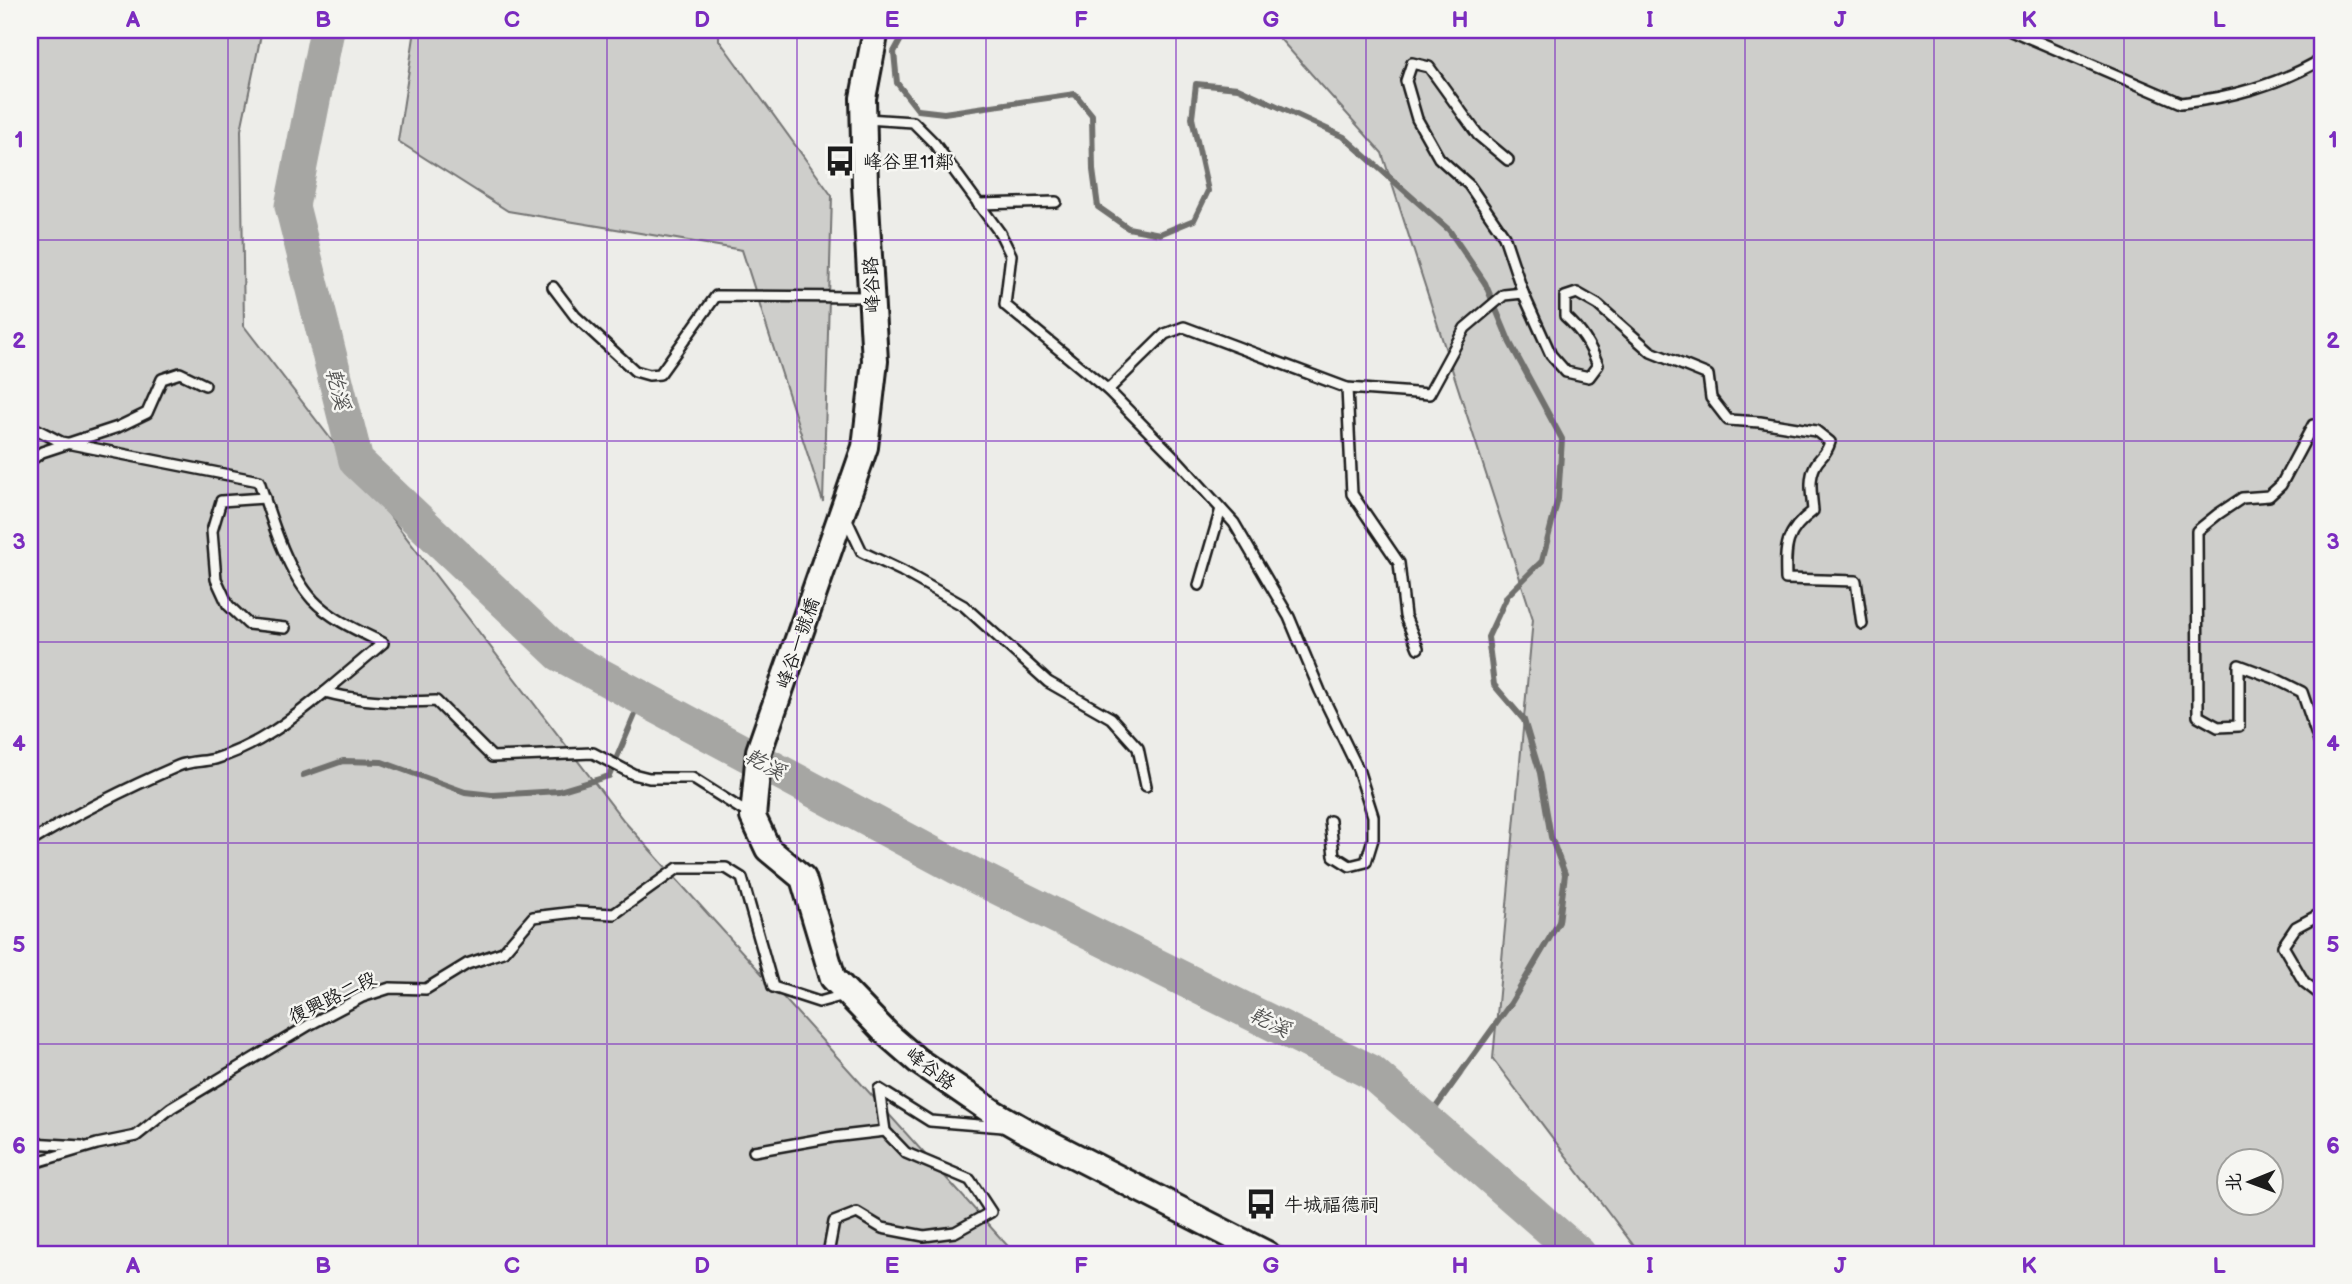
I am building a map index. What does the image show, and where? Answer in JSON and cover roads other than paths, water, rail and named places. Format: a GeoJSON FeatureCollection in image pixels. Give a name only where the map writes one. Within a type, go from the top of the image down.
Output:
{"type":"FeatureCollection","features":[{"type":"Feature","properties":{"kind":"street","name":"峰谷路"},"geometry":{"type":"LineString","coordinates":[[835,535],[865,447],[875,361],[863,98],[876,30]]}},
{"type":"Feature","properties":{"kind":"street","name":"峰谷一號橋"},"geometry":{"type":"LineString","coordinates":[[753,816],[759,751],[835,535]]}},
{"type":"Feature","properties":{"kind":"street","name":"峰谷路"},"geometry":{"type":"LineString","coordinates":[[753,816],[768,849],[803,878],[834,978],[886,1033],[918,1061],[1022,1129],[1267,1254]]}},
{"type":"Feature","properties":{"kind":"lane"},"geometry":{"type":"LineString","coordinates":[[2011,30],[2181,103],[2202,101],[2261,86],[2300,72],[2322,59]]}},
{"type":"Feature","properties":{"kind":"lane"},"geometry":{"type":"LineString","coordinates":[[1508,160],[1478,135],[1429,66],[1412,63],[1406,81],[1417,119],[1438,158],[1469,185],[1504,236],[1522,293],[1551,355],[1566,372],[1589,377],[1598,365],[1588,342],[1565,316],[1565,297],[1577,293],[1598,305],[1651,352],[1708,374],[1711,398],[1728,420],[1816,431],[1830,442],[1826,453],[1815,464],[1811,480],[1813,511],[1798,522],[1788,538],[1786,579],[1856,582],[1862,624]]}},
{"type":"Feature","properties":{"kind":"lane"},"geometry":{"type":"LineString","coordinates":[[864,119],[913,122],[934,143],[1000,233],[1011,255],[1005,305],[1108,390],[1234,523],[1289,617],[1320,691],[1358,769],[1373,816],[1373,839],[1366,862],[1350,866],[1334,856],[1330,821]]}},
{"type":"Feature","properties":{"kind":"lane"},"geometry":{"type":"LineString","coordinates":[[978,204],[1056,202]]}},
{"type":"Feature","properties":{"kind":"lane"},"geometry":{"type":"LineString","coordinates":[[553,287],[575,316],[625,362],[635,371],[649,375],[660,374],[716,296],[872,297]]}},
{"type":"Feature","properties":{"kind":"lane"},"geometry":{"type":"LineString","coordinates":[[1108,390],[1165,334],[1184,327],[1347,388],[1429,394],[1465,328],[1504,295],[1522,293]]}},
{"type":"Feature","properties":{"kind":"lane"},"geometry":{"type":"LineString","coordinates":[[30,461],[42,452],[118,427],[147,413],[162,380],[180,373],[205,385]]}},
{"type":"Feature","properties":{"kind":"lane"},"geometry":{"type":"LineString","coordinates":[[1347,388],[1352,494],[1399,564],[1405,616],[1418,648]]}},
{"type":"Feature","properties":{"kind":"lane"},"geometry":{"type":"LineString","coordinates":[[2322,425],[2313,425],[2281,485],[2269,496],[2242,498],[2197,531],[2197,558],[2198,716],[2218,727],[2239,726],[2239,665],[2302,692],[2322,751]]}},
{"type":"Feature","properties":{"kind":"lane"},"geometry":{"type":"LineString","coordinates":[[30,426],[69,444],[259,481],[296,576],[314,601],[346,624],[383,643],[292,720],[258,743],[214,760],[183,764],[103,801],[30,842]]}},
{"type":"Feature","properties":{"kind":"lane"},"geometry":{"type":"LineString","coordinates":[[265,498],[220,501],[212,531],[216,579],[228,605],[248,624],[285,628]]}},
{"type":"Feature","properties":{"kind":"lane"},"geometry":{"type":"LineString","coordinates":[[1199,585],[1221,509]]}},
{"type":"Feature","properties":{"kind":"lane"},"geometry":{"type":"LineString","coordinates":[[843,511],[862,552],[964,606],[1048,682],[1111,718],[1138,748],[1146,786]]}},
{"type":"Feature","properties":{"kind":"lane"},"geometry":{"type":"LineString","coordinates":[[325,692],[343,697],[396,703],[436,701],[492,757],[593,753],[649,778],[692,778],[753,816]]}},
{"type":"Feature","properties":{"kind":"lane","name":"復興路二段"},"geometry":{"type":"LineString","coordinates":[[30,1164],[136,1136],[171,1108],[309,1025],[362,997],[390,988],[426,989],[467,964],[503,952],[533,917],[575,912],[614,914],[678,868],[726,867],[741,878],[773,987],[819,1002],[849,993]]}},
{"type":"Feature","properties":{"kind":"lane"},"geometry":{"type":"LineString","coordinates":[[2322,913],[2296,927],[2283,946],[2304,982],[2322,996]]}},
{"type":"Feature","properties":{"kind":"lane"},"geometry":{"type":"LineString","coordinates":[[828,1254],[834,1222],[857,1213],[882,1228],[924,1236],[955,1232],[991,1212],[970,1180],[906,1153],[885,1131],[878,1088],[930,1121],[1022,1129]]}},
{"type":"Feature","properties":{"kind":"lane"},"geometry":{"type":"LineString","coordinates":[[754,1151],[885,1131]]}},
{"type":"Feature","properties":{"kind":"lane"},"geometry":{"type":"LineString","coordinates":[[30,1143],[88,1147]]}},
{"type":"Feature","properties":{"kind":"waterway","name":"乾溪"},"geometry":{"type":"LineString","coordinates":[[327,30],[292,206],[356,461],[560,654],[957,867],[1371,1072],[1579,1254]]}},
{"type":"Feature","properties":{"kind":"waterway"},"geometry":{"type":"LineString","coordinates":[[906,30],[894,52],[897,83],[918,110],[944,113],[1075,94],[1092,115],[1093,170],[1098,207],[1128,228],[1160,234],[1194,220],[1208,191],[1192,118],[1196,84],[1238,88],[1344,137],[1449,230],[1485,283],[1510,343],[1562,439],[1558,499],[1542,561],[1507,596],[1488,637],[1494,685],[1524,720],[1540,773],[1551,837],[1565,874],[1559,922],[1511,1003],[1426,1121]]}},
{"type":"Feature","properties":{"kind":"waterway"},"geometry":{"type":"LineString","coordinates":[[303,775],[343,761],[382,762],[465,792],[492,795],[559,791],[609,776],[642,698]]}},
{"type":"Feature","properties":{"kind":"place","name":"峰谷里11鄰"},"geometry":{"type":"Point","coordinates":[840,161]}},
{"type":"Feature","properties":{"kind":"place","name":"牛城福德祠"},"geometry":{"type":"Point","coordinates":[1261,1204]}}]}
